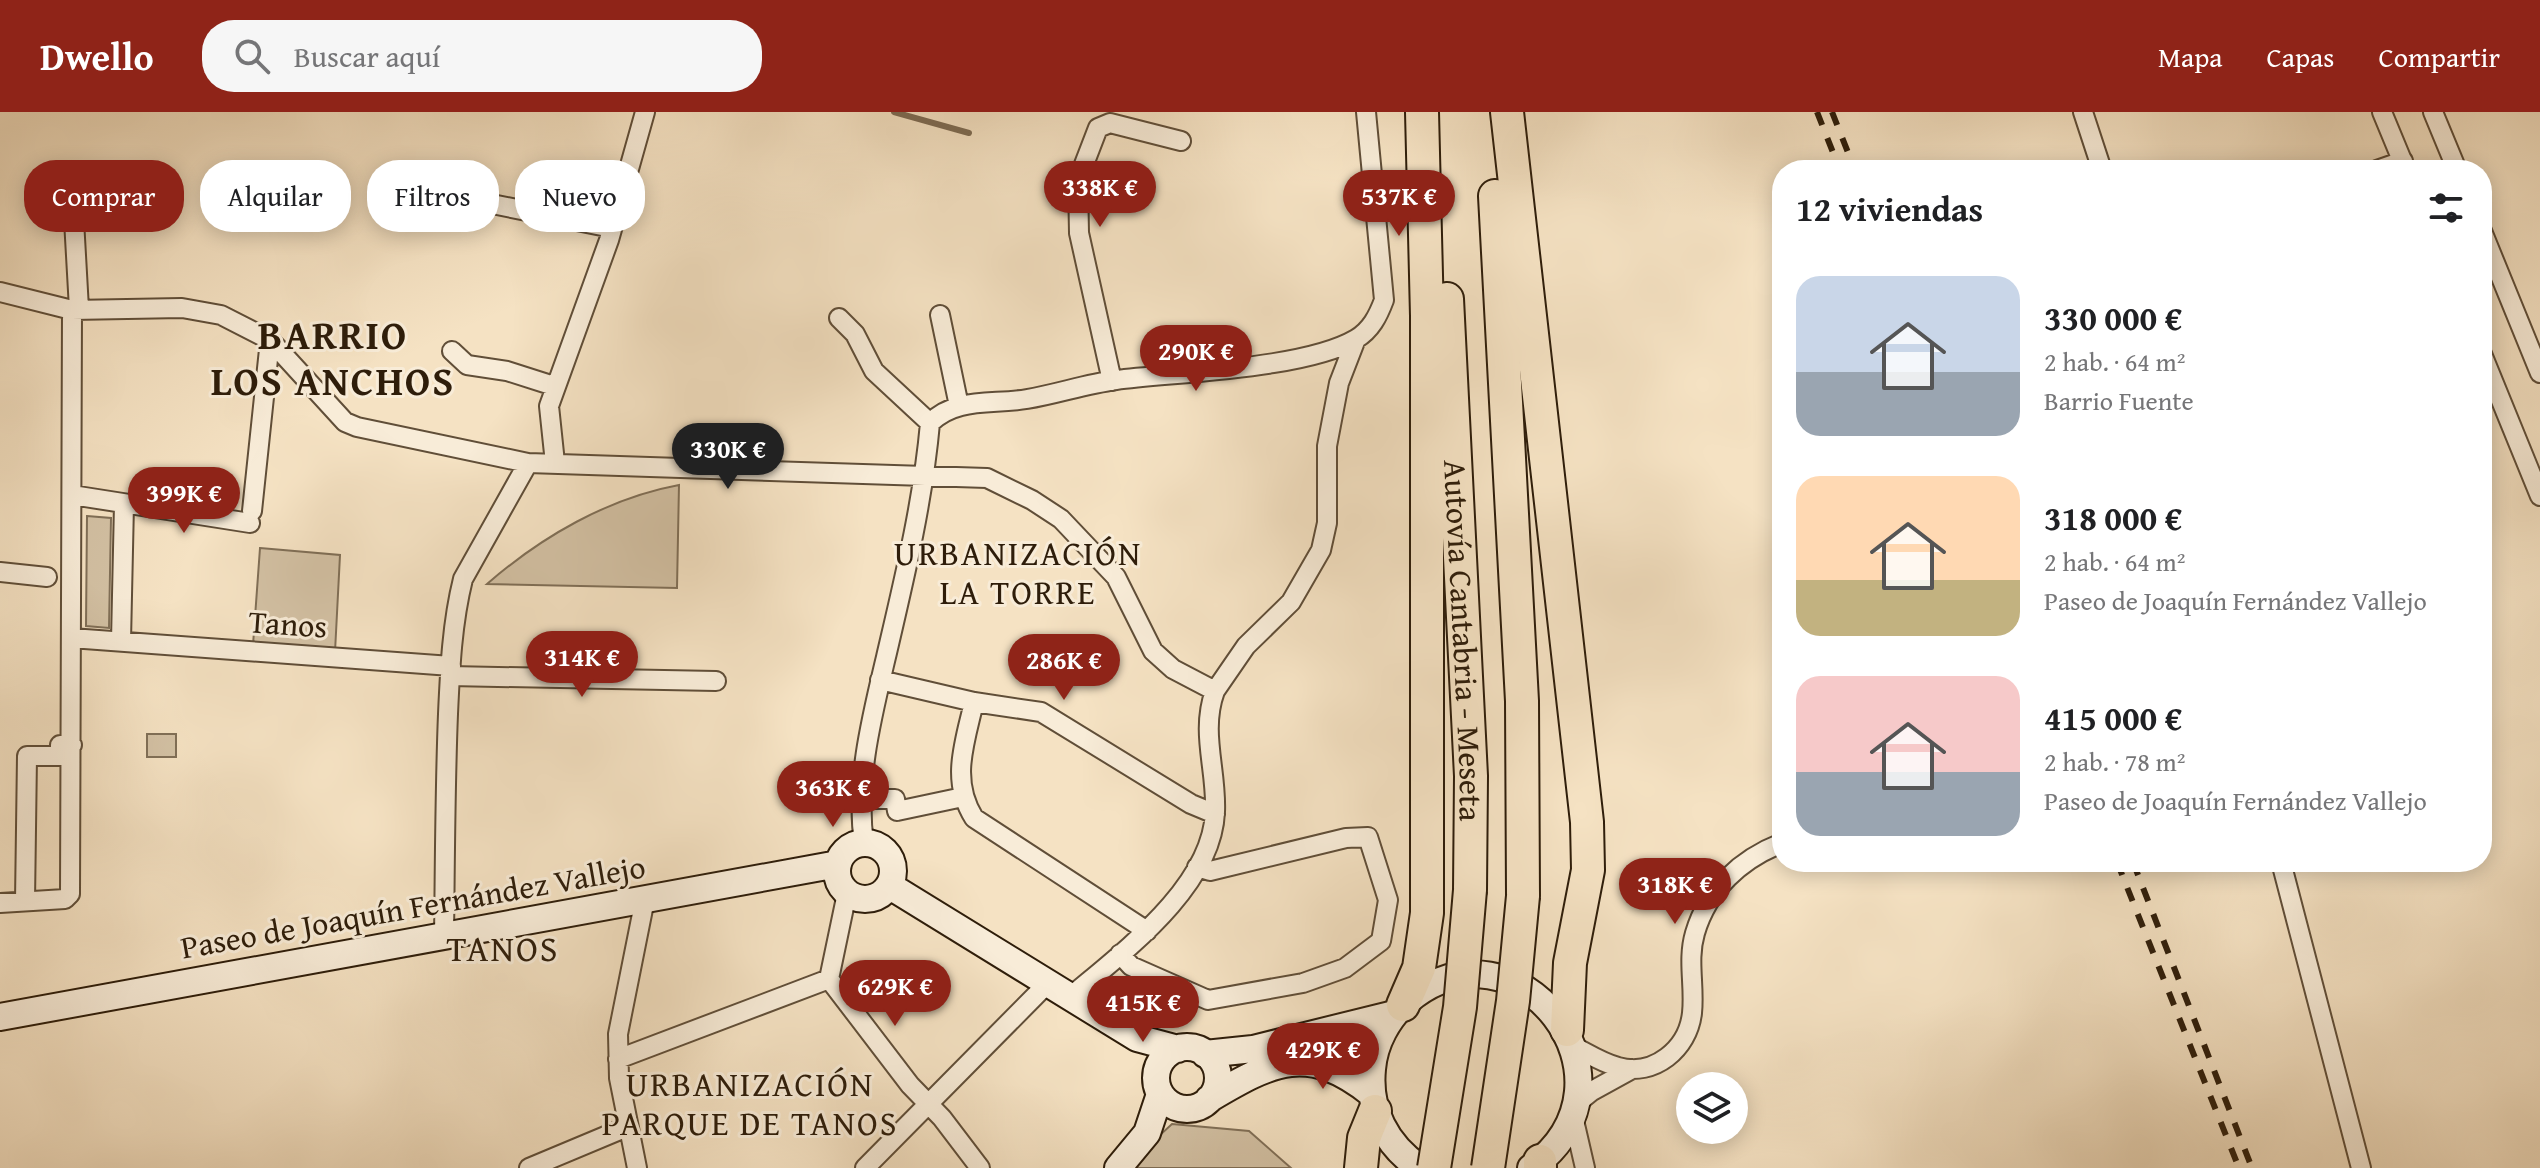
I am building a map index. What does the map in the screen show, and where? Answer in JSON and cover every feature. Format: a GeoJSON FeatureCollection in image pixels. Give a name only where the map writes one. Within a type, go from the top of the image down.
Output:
{"type":"FeatureCollection","features":[{"type":"Feature","properties":{"kind":"highway"},"geometry":{"type":"LineString","coordinates":[[1399,1009],[1419,968],[1427,913],[1427,302],[1422,112]]}},
{"type":"Feature","properties":{"kind":"highway","name":"Autovía Cantabria - Meseta"},"geometry":{"type":"LineString","coordinates":[[1434,1168],[1460,1007],[1470,890],[1471,762],[1437,112]]}},
{"type":"Feature","properties":{"kind":"highway","name":"Autovía Cantabria - Meseta"},"geometry":{"type":"LineString","coordinates":[[1488,1168],[1513,1001],[1523,896],[1522,701],[1490,112]]}},
{"type":"Feature","properties":{"kind":"highway"},"geometry":{"type":"LineString","coordinates":[[1507,112],[1587,822],[1587,879],[1570,963],[1570,1038]]}},
{"type":"Feature","properties":{"kind":"highway"},"geometry":{"type":"LineString","coordinates":[[1361,1168],[1364,1138],[1373,1103]]}},
{"type":"Feature","properties":{"kind":"street"},"geometry":{"type":"LineString","coordinates":[[631,160],[645,112]]}},
{"type":"Feature","properties":{"kind":"street"},"geometry":{"type":"LineString","coordinates":[[864,843],[863,799],[880,680],[926,476],[930,423],[944,409],[959,406],[1024,400],[1112,381],[1245,366],[1314,354],[1356,339],[1377,320],[1384,300],[1366,112]]}},
{"type":"Feature","properties":{"kind":"street"},"geometry":{"type":"LineString","coordinates":[[2083,112],[2099,160]]}},
{"type":"Feature","properties":{"kind":"street"},"geometry":{"type":"LineString","coordinates":[[2382,112],[2402,160]]}},
{"type":"Feature","properties":{"kind":"street"},"geometry":{"type":"LineString","coordinates":[[2433,112],[2453,160]]}},
{"type":"Feature","properties":{"kind":"street"},"geometry":{"type":"LineString","coordinates":[[1112,381],[1079,233],[1078,180],[1098,128],[1110,123],[1181,141]]}},
{"type":"Feature","properties":{"kind":"street"},"geometry":{"type":"LineString","coordinates":[[0,903],[65,899],[71,885],[76,310],[74,232]]}},
{"type":"Feature","properties":{"kind":"street"},"geometry":{"type":"LineString","coordinates":[[555,463],[549,406],[611,232]]}},
{"type":"Feature","properties":{"kind":"street"},"geometry":{"type":"LineString","coordinates":[[2492,255],[2540,373]]}},
{"type":"Feature","properties":{"kind":"street"},"geometry":{"type":"LineString","coordinates":[[0,292],[76,310],[202,310],[221,315],[270,340],[345,422],[528,463],[987,478],[1047,508],[1116,577],[1153,651],[1173,669],[1215,691]]}},
{"type":"Feature","properties":{"kind":"street"},"geometry":{"type":"LineString","coordinates":[[940,315],[959,406]]}},
{"type":"Feature","properties":{"kind":"street"},"geometry":{"type":"LineString","coordinates":[[839,318],[855,334],[874,371],[930,423]]}},
{"type":"Feature","properties":{"kind":"street"},"geometry":{"type":"LineString","coordinates":[[1070,997],[1147,931],[1197,867],[1207,847],[1215,814],[1206,731],[1208,710],[1215,691],[1246,646],[1291,602],[1321,550],[1327,523],[1327,446],[1339,383],[1356,339]]}},
{"type":"Feature","properties":{"kind":"street"},"geometry":{"type":"LineString","coordinates":[[72,495],[124,504],[251,517],[270,340]]}},
{"type":"Feature","properties":{"kind":"street"},"geometry":{"type":"LineString","coordinates":[[452,351],[467,365],[507,371],[554,386]]}},
{"type":"Feature","properties":{"kind":"street"},"geometry":{"type":"LineString","coordinates":[[2492,378],[2540,496]]}},
{"type":"Feature","properties":{"kind":"street"},"geometry":{"type":"LineString","coordinates":[[444,936],[450,671],[463,579],[528,463]]}},
{"type":"Feature","properties":{"kind":"street"},"geometry":{"type":"LineString","coordinates":[[121,641],[124,504]]}},
{"type":"Feature","properties":{"kind":"street"},"geometry":{"type":"LineString","coordinates":[[0,572],[47,577]]}},
{"type":"Feature","properties":{"kind":"street","name":"Tanos"},"geometry":{"type":"LineString","coordinates":[[71,638],[450,671],[716,681]]}},
{"type":"Feature","properties":{"kind":"street"},"geometry":{"type":"LineString","coordinates":[[880,680],[974,702],[1041,712],[1191,804],[1215,814]]}},
{"type":"Feature","properties":{"kind":"street"},"geometry":{"type":"LineString","coordinates":[[974,702],[960,766],[963,797],[981,825],[1147,931]]}},
{"type":"Feature","properties":{"kind":"street"},"geometry":{"type":"LineString","coordinates":[[25,901],[27,756],[60,756],[60,745],[72,745]]}},
{"type":"Feature","properties":{"kind":"street"},"geometry":{"type":"LineString","coordinates":[[863,799],[895,799],[897,811],[963,797]]}},
{"type":"Feature","properties":{"kind":"street"},"geometry":{"type":"LineString","coordinates":[[1120,954],[1131,966],[1208,1000],[1303,983],[1345,968],[1381,941],[1388,900],[1368,837],[1346,838],[1210,871],[1197,867]]}},
{"type":"Feature","properties":{"kind":"street"},"geometry":{"type":"LineString","coordinates":[[864,843],[881,847],[892,861],[890,886],[875,899],[865,900],[847,893],[838,880],[838,864],[845,851],[864,843]]}},
{"type":"Feature","properties":{"kind":"street"},"geometry":{"type":"LineString","coordinates":[[1574,1110],[1592,1091],[1632,1069],[1661,1061],[1686,1035],[1693,1011],[1692,948],[1700,921],[1716,891],[1744,862],[1772,848]]}},
{"type":"Feature","properties":{"kind":"street","name":"Paseo de Joaquín Fernández Vallejo"},"geometry":{"type":"LineString","coordinates":[[0,1017],[838,864]]}},
{"type":"Feature","properties":{"kind":"street"},"geometry":{"type":"LineString","coordinates":[[2284,872],[2361,1168]]}},
{"type":"Feature","properties":{"kind":"street"},"geometry":{"type":"LineString","coordinates":[[890,886],[1137,1038],[1178,1049],[1197,1049],[1205,1054],[1217,1073],[1200,1104]]}},
{"type":"Feature","properties":{"kind":"street"},"geometry":{"type":"LineString","coordinates":[[829,979],[847,893]]}},
{"type":"Feature","properties":{"kind":"street"},"geometry":{"type":"LineString","coordinates":[[637,1168],[627,1127],[618,1059],[621,1014],[645,899]]}},
{"type":"Feature","properties":{"kind":"street"},"geometry":{"type":"LineString","coordinates":[[1205,1054],[1253,1049],[1399,1009],[1436,983],[1461,977],[1487,976],[1523,987],[1548,1006],[1570,1038],[1579,1076],[1574,1110],[1565,1133],[1537,1166]]}},
{"type":"Feature","properties":{"kind":"street"},"geometry":{"type":"LineString","coordinates":[[618,1059],[829,979]]}},
{"type":"Feature","properties":{"kind":"street"},"geometry":{"type":"LineString","coordinates":[[829,979],[980,1168]]}},
{"type":"Feature","properties":{"kind":"street"},"geometry":{"type":"LineString","coordinates":[[865,1168],[929,1105],[986,1041],[1047,984]]}},
{"type":"Feature","properties":{"kind":"street"},"geometry":{"type":"LineString","coordinates":[[1373,1103],[1375,1052],[1399,1009]]}},
{"type":"Feature","properties":{"kind":"street"},"geometry":{"type":"LineString","coordinates":[[1137,1038],[1170,1105],[1200,1104]]}},
{"type":"Feature","properties":{"kind":"street"},"geometry":{"type":"LineString","coordinates":[[1570,1038],[1616,1067],[1632,1069]]}},
{"type":"Feature","properties":{"kind":"street"},"geometry":{"type":"LineString","coordinates":[[1147,1133],[1162,1060],[1178,1049]]}},
{"type":"Feature","properties":{"kind":"street"},"geometry":{"type":"LineString","coordinates":[[1118,1168],[1147,1133],[1265,1068],[1295,1061],[1329,1065],[1373,1103],[1395,1147],[1420,1168]]}},
{"type":"Feature","properties":{"kind":"street"},"geometry":{"type":"LineString","coordinates":[[1574,1110],[1585,1168]]}},
{"type":"Feature","properties":{"kind":"street"},"geometry":{"type":"LineString","coordinates":[[529,1168],[627,1127]]}},
{"type":"Feature","properties":{"kind":"shaded area"},"geometry":{"type":"Polygon","coordinates":[[[679,485],[677,588],[487,584],[553,535],[577,522],[627,499],[679,485]]]}},
{"type":"Feature","properties":{"kind":"shaded area"},"geometry":{"type":"Polygon","coordinates":[[[87,516],[111,518],[109,628],[86,626],[87,516]]]}},
{"type":"Feature","properties":{"kind":"shaded area"},"geometry":{"type":"Polygon","coordinates":[[[260,548],[340,555],[335,652],[253,645],[260,548]]]}},
{"type":"Feature","properties":{"kind":"shaded area"},"geometry":{"type":"Polygon","coordinates":[[[147,734],[176,734],[176,757],[147,757],[147,734]]]}},
{"type":"Feature","properties":{"kind":"shaded area"},"geometry":{"type":"Polygon","coordinates":[[[1172,1124],[1249,1131],[1291,1168],[1124,1168],[1172,1124]]]}},
{"type":"Feature","properties":{"kind":"waterway"},"geometry":{"type":"LineString","coordinates":[[894,112],[969,133]]}},
{"type":"Feature","properties":{"kind":"railway"},"geometry":{"type":"LineString","coordinates":[[1817,112],[1836,160]]}},
{"type":"Feature","properties":{"kind":"railway"},"geometry":{"type":"LineString","coordinates":[[1832,112],[1851,160]]}},
{"type":"Feature","properties":{"kind":"railway"},"geometry":{"type":"LineString","coordinates":[[2121,872],[2239,1168]]}},
{"type":"Feature","properties":{"kind":"railway"},"geometry":{"type":"LineString","coordinates":[[2137,872],[2252,1168]]}},
{"type":"Feature","properties":{"kind":"district","name":"BARRIO LOS ANCHOS"},"geometry":{"type":"Point","coordinates":[333,358]}},
{"type":"Feature","properties":{"kind":"district","name":"URBANIZACIÓN LA TORRE"},"geometry":{"type":"Point","coordinates":[1018,572]}},
{"type":"Feature","properties":{"kind":"district","name":"TANOS"},"geometry":{"type":"Point","coordinates":[503,948]}},
{"type":"Feature","properties":{"kind":"district","name":"URBANIZACIÓN PARQUE DE TANOS"},"geometry":{"type":"Point","coordinates":[750,1104]}}]}
